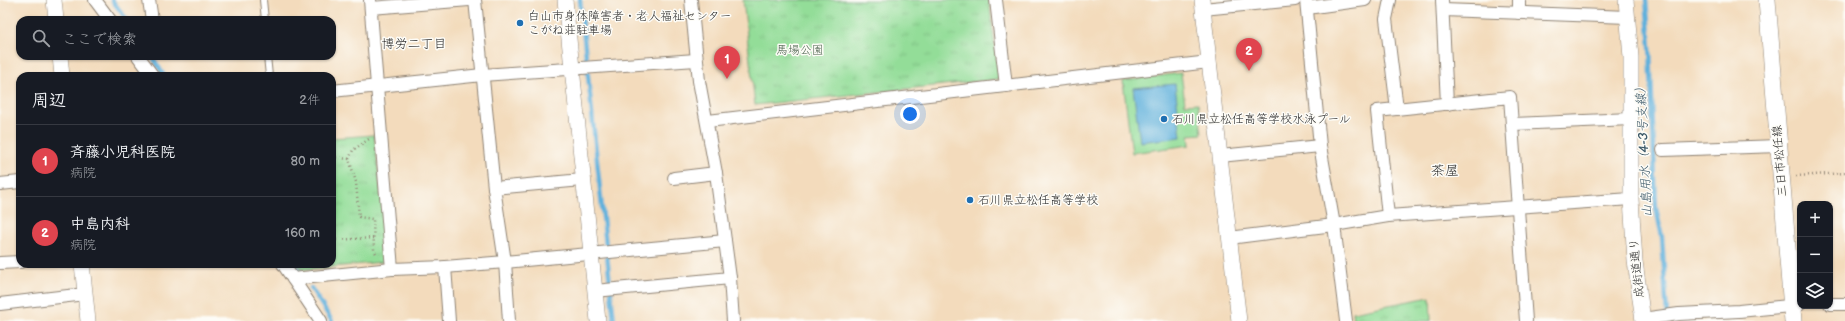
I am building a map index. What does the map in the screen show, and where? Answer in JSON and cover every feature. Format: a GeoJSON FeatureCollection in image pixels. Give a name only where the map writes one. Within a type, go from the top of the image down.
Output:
{"type":"FeatureCollection","features":[{"type":"Feature","properties":{"kind":"main road","name":"三日市松任線"},"geometry":{"type":"LineString","coordinates":[[1767,0],[1781,176],[1795,310]]}},
{"type":"Feature","properties":{"kind":"street"},"geometry":{"type":"LineString","coordinates":[[54,0],[56,16]]}},
{"type":"Feature","properties":{"kind":"street"},"geometry":{"type":"LineString","coordinates":[[96,0],[107,16]]}},
{"type":"Feature","properties":{"kind":"street"},"geometry":{"type":"LineString","coordinates":[[149,0],[151,16]]}},
{"type":"Feature","properties":{"kind":"street"},"geometry":{"type":"LineString","coordinates":[[392,269],[370,4],[470,0]]}},
{"type":"Feature","properties":{"kind":"street"},"geometry":{"type":"LineString","coordinates":[[475,0],[494,188],[505,262],[509,321]]}},
{"type":"Feature","properties":{"kind":"street"},"geometry":{"type":"LineString","coordinates":[[565,0],[577,68],[582,180],[602,253],[607,290],[598,321]]}},
{"type":"Feature","properties":{"kind":"street"},"geometry":{"type":"LineString","coordinates":[[691,0],[696,60],[716,173],[730,278],[733,321]]}},
{"type":"Feature","properties":{"kind":"street"},"geometry":{"type":"LineString","coordinates":[[996,0],[1006,86]]}},
{"type":"Feature","properties":{"kind":"street"},"geometry":{"type":"LineString","coordinates":[[1239,321],[1202,5],[1295,0]]}},
{"type":"Feature","properties":{"kind":"street"},"geometry":{"type":"LineString","coordinates":[[1346,321],[1334,225],[1320,146],[1307,4],[1365,0]]}},
{"type":"Feature","properties":{"kind":"street"},"geometry":{"type":"LineString","coordinates":[[1390,0],[1386,19],[1396,109]]}},
{"type":"Feature","properties":{"kind":"street"},"geometry":{"type":"LineString","coordinates":[[1519,0],[1519,13]]}},
{"type":"Feature","properties":{"kind":"street","name":"成街道通り"},"geometry":{"type":"LineString","coordinates":[[1626,0],[1631,57],[1631,199],[1635,261],[1642,320]]}},
{"type":"Feature","properties":{"kind":"street"},"geometry":{"type":"LineString","coordinates":[[1447,104],[1443,5],[1519,13],[1628,17]]}},
{"type":"Feature","properties":{"kind":"street"},"geometry":{"type":"LineString","coordinates":[[60,60],[62,72]]}},
{"type":"Feature","properties":{"kind":"street"},"geometry":{"type":"LineString","coordinates":[[141,60],[150,72]]}},
{"type":"Feature","properties":{"kind":"street"},"geometry":{"type":"LineString","coordinates":[[336,91],[482,75],[696,60]]}},
{"type":"Feature","properties":{"kind":"street"},"geometry":{"type":"LineString","coordinates":[[708,121],[1208,62]]}},
{"type":"Feature","properties":{"kind":"street"},"geometry":{"type":"LineString","coordinates":[[1388,216],[1377,111],[1510,97],[1519,206],[1526,321]]}},
{"type":"Feature","properties":{"kind":"street"},"geometry":{"type":"LineString","coordinates":[[1513,124],[1631,119]]}},
{"type":"Feature","properties":{"kind":"street"},"geometry":{"type":"LineString","coordinates":[[1220,156],[1320,146]]}},
{"type":"Feature","properties":{"kind":"street"},"geometry":{"type":"LineString","coordinates":[[1663,150],[1779,146]]}},
{"type":"Feature","properties":{"kind":"street"},"geometry":{"type":"LineString","coordinates":[[674,178],[716,173]]}},
{"type":"Feature","properties":{"kind":"street"},"geometry":{"type":"LineString","coordinates":[[494,188],[582,180]]}},
{"type":"Feature","properties":{"kind":"street"},"geometry":{"type":"LineString","coordinates":[[0,184],[16,182]]}},
{"type":"Feature","properties":{"kind":"street"},"geometry":{"type":"LineString","coordinates":[[1230,238],[1334,225],[1388,216],[1631,199]]}},
{"type":"Feature","properties":{"kind":"street"},"geometry":{"type":"LineString","coordinates":[[293,279],[392,269],[445,267],[505,262],[725,241]]}},
{"type":"Feature","properties":{"kind":"street"},"geometry":{"type":"LineString","coordinates":[[0,263],[16,262]]}},
{"type":"Feature","properties":{"kind":"street"},"geometry":{"type":"LineString","coordinates":[[445,267],[449,321]]}},
{"type":"Feature","properties":{"kind":"street"},"geometry":{"type":"LineString","coordinates":[[82,268],[88,321]]}},
{"type":"Feature","properties":{"kind":"street"},"geometry":{"type":"LineString","coordinates":[[286,268],[321,321]]}},
{"type":"Feature","properties":{"kind":"street"},"geometry":{"type":"LineString","coordinates":[[607,290],[730,278]]}},
{"type":"Feature","properties":{"kind":"street"},"geometry":{"type":"LineString","coordinates":[[0,304],[84,294]]}},
{"type":"Feature","properties":{"kind":"street"},"geometry":{"type":"LineString","coordinates":[[1833,304],[1845,304]]}},
{"type":"Feature","properties":{"kind":"street"},"geometry":{"type":"LineString","coordinates":[[1642,320],[1668,315],[1739,316],[1795,310]]}},
{"type":"Feature","properties":{"kind":"lane"},"geometry":{"type":"LineString","coordinates":[[263,0],[265,16]]}},
{"type":"Feature","properties":{"kind":"lane"},"geometry":{"type":"LineString","coordinates":[[267,60],[268,72]]}},
{"type":"Feature","properties":{"kind":"path"},"geometry":{"type":"LineString","coordinates":[[382,136],[372,137],[353,150],[349,159],[356,182],[359,217],[373,219],[374,250],[378,256],[392,269]]}},
{"type":"Feature","properties":{"kind":"path"},"geometry":{"type":"LineString","coordinates":[[336,157],[349,159]]}},
{"type":"Feature","properties":{"kind":"path"},"geometry":{"type":"LineString","coordinates":[[1781,176],[1845,173]]}},
{"type":"Feature","properties":{"kind":"path"},"geometry":{"type":"LineString","coordinates":[[336,240],[374,238]]}},
{"type":"Feature","properties":{"kind":"green space","name":"馬場公園"},"geometry":{"type":"Polygon","coordinates":[[[743,0],[989,0],[999,79],[755,105],[743,0]]]}},
{"type":"Feature","properties":{"kind":"green space","name":"石川県立松任高等学校水泳プール"},"geometry":{"type":"Polygon","coordinates":[[[1181,73],[1185,104],[1198,103],[1202,134],[1189,135],[1190,145],[1132,153],[1123,81],[1181,73]]]}},
{"type":"Feature","properties":{"kind":"green space"},"geometry":{"type":"Polygon","coordinates":[[[374,135],[388,255],[383,262],[336,267],[336,138],[374,135]]]}},
{"type":"Feature","properties":{"kind":"green space"},"geometry":{"type":"Polygon","coordinates":[[[301,268],[322,268],[302,270],[301,268]]]}},
{"type":"Feature","properties":{"kind":"green space"},"geometry":{"type":"Polygon","coordinates":[[[1430,297],[1431,321],[1354,321],[1353,312],[1430,297]]]}},
{"type":"Feature","properties":{"kind":"water"},"geometry":{"type":"Polygon","coordinates":[[[1175,84],[1181,137],[1140,142],[1133,88],[1175,84]]]}},
{"type":"Feature","properties":{"kind":"waterway"},"geometry":{"type":"LineString","coordinates":[[112,0],[124,16]]}},
{"type":"Feature","properties":{"kind":"waterway"},"geometry":{"type":"LineString","coordinates":[[580,0],[614,321]]}},
{"type":"Feature","properties":{"kind":"waterway","name":"山島用水（4-3号支線）"},"geometry":{"type":"LineString","coordinates":[[1646,0],[1650,46],[1656,208],[1662,237],[1667,315]]}},
{"type":"Feature","properties":{"kind":"waterway"},"geometry":{"type":"LineString","coordinates":[[154,60],[162,72]]}},
{"type":"Feature","properties":{"kind":"waterway"},"geometry":{"type":"LineString","coordinates":[[311,288],[332,321]]}},
{"type":"Feature","properties":{"kind":"place","name":"白山市身体障害者・老人福祉センター こがね荘駐車場"},"geometry":{"type":"Point","coordinates":[520,23]}},
{"type":"Feature","properties":{"kind":"place","name":"中島内科"},"geometry":{"type":"Point","coordinates":[1249,71]}},
{"type":"Feature","properties":{"kind":"place","name":"斉藤小児科医院"},"geometry":{"type":"Point","coordinates":[727,79]}},
{"type":"Feature","properties":{"kind":"place","name":"石川県立松任高等学校水泳プール"},"geometry":{"type":"Point","coordinates":[1164,119]}},
{"type":"Feature","properties":{"kind":"place","name":"石川県立松任高等学校"},"geometry":{"type":"Point","coordinates":[970,200]}},
{"type":"Feature","properties":{"kind":"district","name":"博労二丁目"},"geometry":{"type":"Point","coordinates":[414,44]}},
{"type":"Feature","properties":{"kind":"district","name":"茶屋"},"geometry":{"type":"Point","coordinates":[1445,170]}}]}
